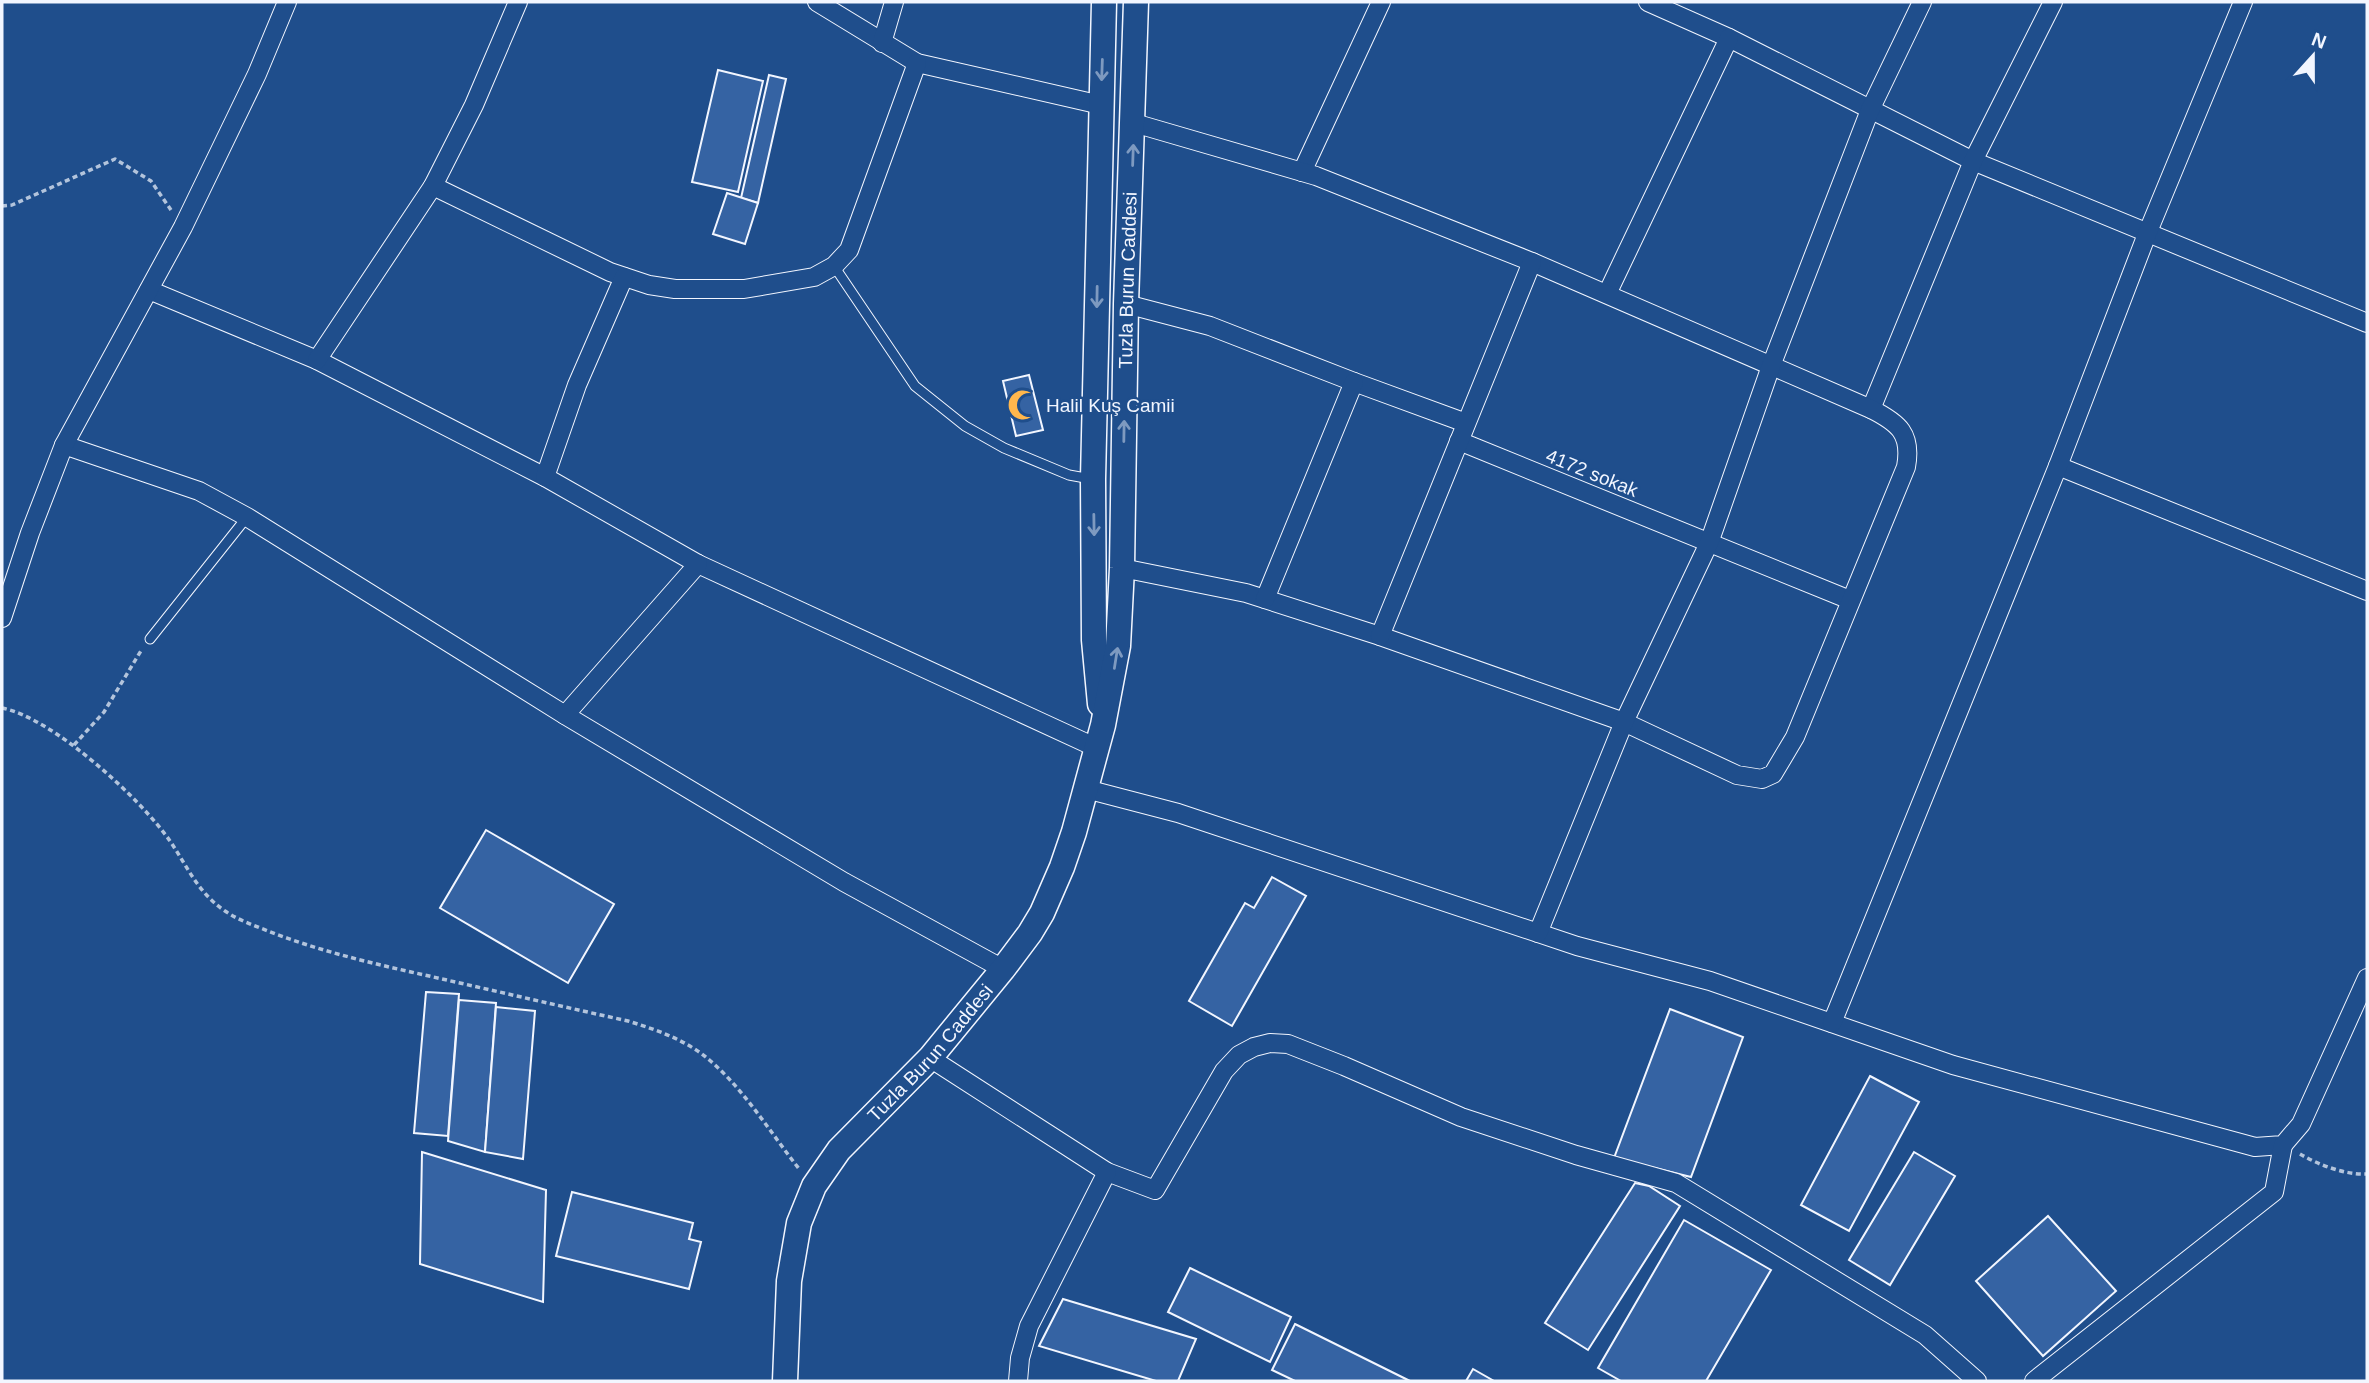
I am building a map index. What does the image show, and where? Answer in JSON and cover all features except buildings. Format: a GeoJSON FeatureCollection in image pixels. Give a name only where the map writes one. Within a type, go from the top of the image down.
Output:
{"type":"FeatureCollection","features":[{"type":"Feature","properties":{"kind":"main road","name":"Tuzla Burun Caddesi"},"geometry":{"type":"LineString","coordinates":[[1100,737],[1094,640],[1093,479],[1104,2]]}},
{"type":"Feature","properties":{"kind":"main road","name":"Tuzla Burun Caddesi"},"geometry":{"type":"LineString","coordinates":[[785,1381],[790,1270],[799,1223],[814,1186],[839,1150],[930,1058],[1030,933],[1049,896],[1074,832],[1100,737],[1118,646],[1122,568],[1126,304],[1136,2]]}},
{"type":"Feature","properties":{"kind":"street"},"geometry":{"type":"LineString","coordinates":[[2,618],[30,533],[64,445],[183,227],[257,74],[287,2]]}},
{"type":"Feature","properties":{"kind":"street"},"geometry":{"type":"LineString","coordinates":[[317,360],[433,186],[474,105],[518,2]]}},
{"type":"Feature","properties":{"kind":"street"},"geometry":{"type":"LineString","coordinates":[[817,2],[917,63],[1101,106]]}},
{"type":"Feature","properties":{"kind":"street"},"geometry":{"type":"LineString","coordinates":[[882,43],[894,2]]}},
{"type":"Feature","properties":{"kind":"street"},"geometry":{"type":"LineString","coordinates":[[1302,172],[1381,2]]}},
{"type":"Feature","properties":{"kind":"street"},"geometry":{"type":"LineString","coordinates":[[1648,2],[1679,8],[1729,38],[1973,161],[2367,323]]}},
{"type":"Feature","properties":{"kind":"street"},"geometry":{"type":"LineString","coordinates":[[1538,933],[1624,722],[1710,543],[1771,366],[1870,110],[1922,2]]}},
{"type":"Feature","properties":{"kind":"street"},"geometry":{"type":"LineString","coordinates":[[1871,409],[1973,161],[2053,2]]}},
{"type":"Feature","properties":{"kind":"street"},"geometry":{"type":"LineString","coordinates":[[1832,1023],[2058,466],[2147,234],[2243,2]]}},
{"type":"Feature","properties":{"kind":"street"},"geometry":{"type":"LineString","coordinates":[[1607,294],[1729,38]]}},
{"type":"Feature","properties":{"kind":"street"},"geometry":{"type":"LineString","coordinates":[[433,186],[624,277],[675,289],[744,289],[814,277],[834,266],[849,250],[917,63]]}},
{"type":"Feature","properties":{"kind":"street"},"geometry":{"type":"LineString","coordinates":[[1122,568],[1246,593],[1380,636],[1624,722],[1737,775],[1762,779],[1773,774],[1795,737],[1909,454],[1902,431],[1894,421],[1607,294],[1302,172],[1134,123]]}},
{"type":"Feature","properties":{"kind":"street"},"geometry":{"type":"LineString","coordinates":[[1380,636],[1532,262]]}},
{"type":"Feature","properties":{"kind":"street"},"geometry":{"type":"LineString","coordinates":[[545,477],[576,385],[624,277]]}},
{"type":"Feature","properties":{"kind":"street"},"geometry":{"type":"LineString","coordinates":[[149,290],[317,360],[545,477],[698,564],[1100,737]]}},
{"type":"Feature","properties":{"kind":"street"},"geometry":{"type":"LineString","coordinates":[[1126,304],[1210,326],[1466,423]]}},
{"type":"Feature","properties":{"kind":"street"},"geometry":{"type":"LineString","coordinates":[[1265,599],[1354,382]]}},
{"type":"Feature","properties":{"kind":"street","name":"4172 sokak"},"geometry":{"type":"LineString","coordinates":[[1459,441],[1850,600]]}},
{"type":"Feature","properties":{"kind":"street"},"geometry":{"type":"LineString","coordinates":[[64,445],[199,491],[247,517],[565,715],[844,882],[1003,970]]}},
{"type":"Feature","properties":{"kind":"street"},"geometry":{"type":"LineString","coordinates":[[2058,466],[2367,592]]}},
{"type":"Feature","properties":{"kind":"street"},"geometry":{"type":"LineString","coordinates":[[565,715],[698,564]]}},
{"type":"Feature","properties":{"kind":"street"},"geometry":{"type":"LineString","coordinates":[[1086,789],[1178,813],[1577,946],[1710,981],[1980,1073],[2235,1143],[2255,1147],[2283,1145]]}},
{"type":"Feature","properties":{"kind":"street"},"geometry":{"type":"LineString","coordinates":[[2034,1381],[2274,1192],[2283,1145],[2301,1124],[2367,978]]}},
{"type":"Feature","properties":{"kind":"street"},"geometry":{"type":"LineString","coordinates":[[930,1058],[1107,1172],[1155,1190],[1224,1071],[1239,1055],[1254,1046],[1270,1043],[1288,1045],[1344,1066],[1461,1117],[1576,1155],[1676,1183],[1925,1335],[1977,1381]]}},
{"type":"Feature","properties":{"kind":"street"},"geometry":{"type":"LineString","coordinates":[[1018,1381],[1020,1358],[1029,1326],[1107,1172]]}},
{"type":"Feature","properties":{"kind":"lane"},"geometry":{"type":"LineString","coordinates":[[834,266],[915,386],[965,426],[1004,448],[1069,475],[1093,479]]}},
{"type":"Feature","properties":{"kind":"lane"},"geometry":{"type":"LineString","coordinates":[[150,639],[247,517]]}},
{"type":"Feature","properties":{"kind":"path"},"geometry":{"type":"LineString","coordinates":[[2,205],[12,205],[115,159],[151,181],[183,227]]}},
{"type":"Feature","properties":{"kind":"path"},"geometry":{"type":"LineString","coordinates":[[74,745],[104,712],[129,668],[150,639]]}},
{"type":"Feature","properties":{"kind":"path"},"geometry":{"type":"LineString","coordinates":[[2,708],[31,718],[74,745],[153,820],[170,841],[200,889],[227,913],[296,942],[361,960],[628,1021],[677,1039],[701,1054],[726,1075],[814,1186]]}},
{"type":"Feature","properties":{"kind":"path"},"geometry":{"type":"LineString","coordinates":[[2283,1145],[2311,1160],[2356,1174],[2367,1174]]}},
{"type":"Feature","properties":{"kind":"place","name":"Halil Kuş Camii"},"geometry":{"type":"Point","coordinates":[1023,405]}}]}
